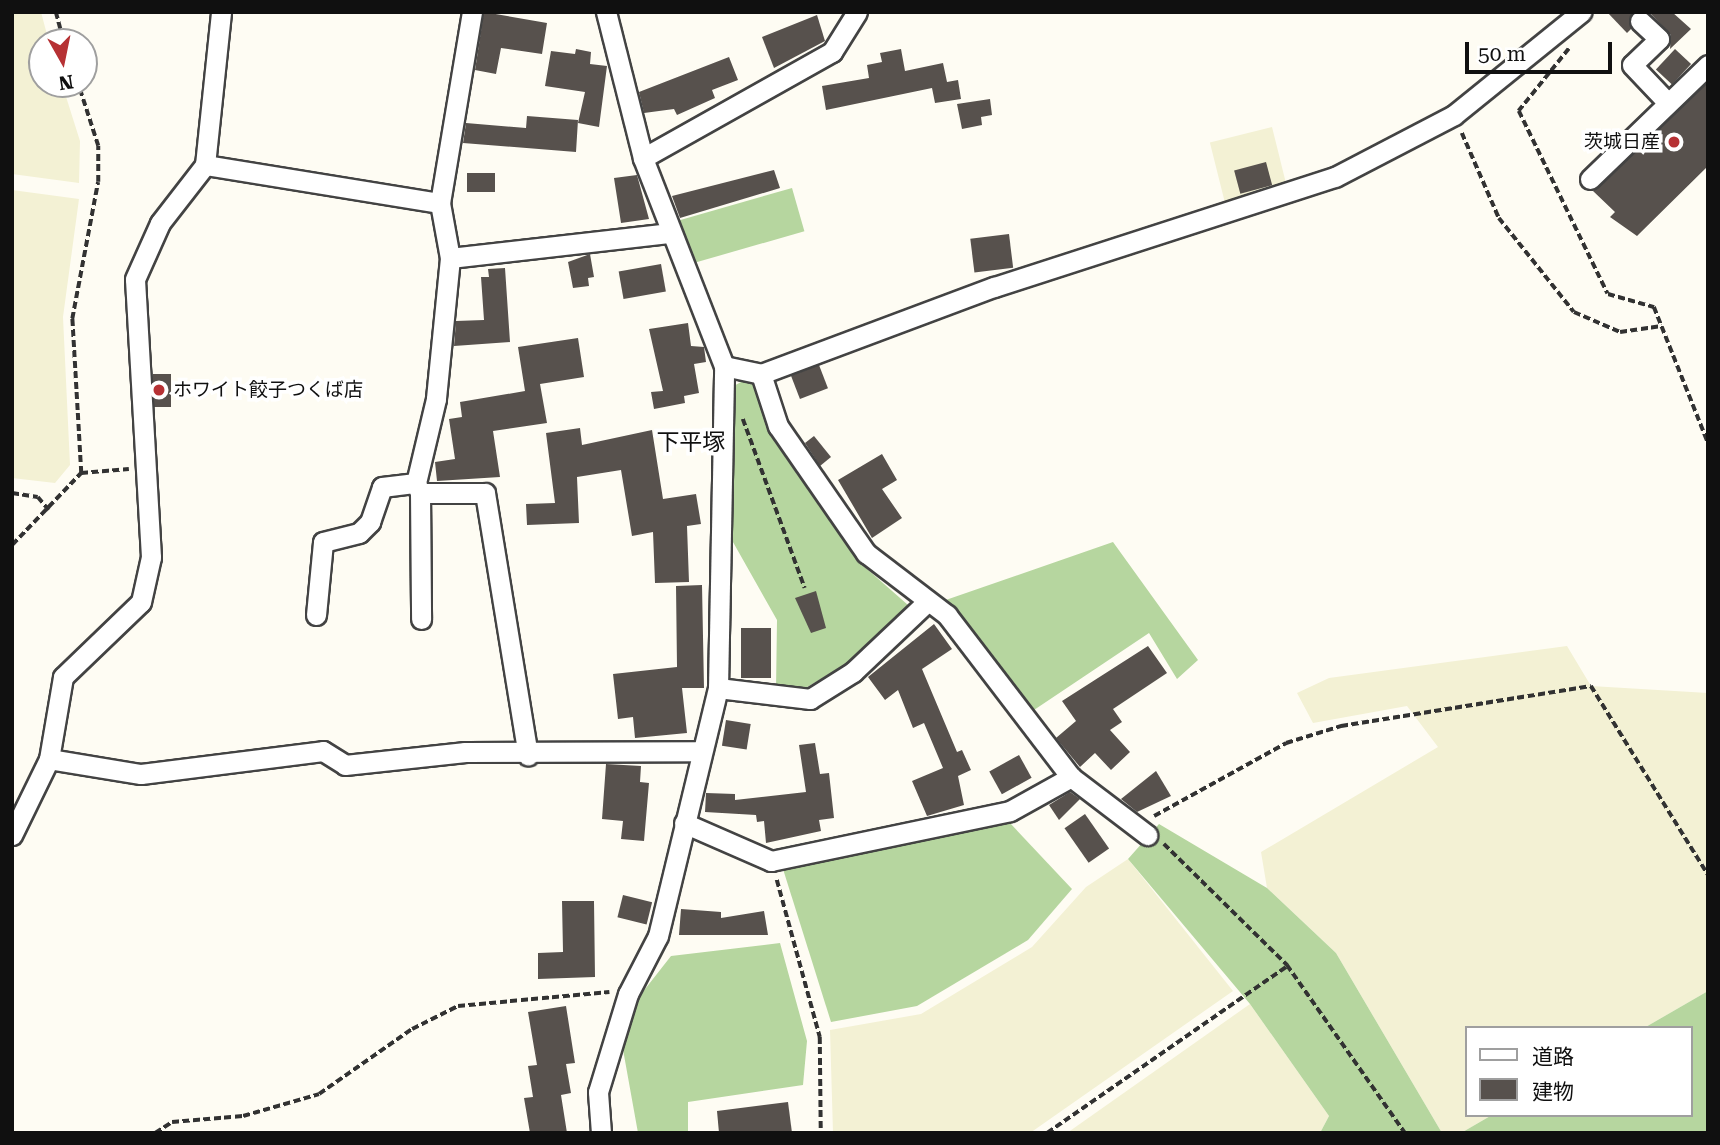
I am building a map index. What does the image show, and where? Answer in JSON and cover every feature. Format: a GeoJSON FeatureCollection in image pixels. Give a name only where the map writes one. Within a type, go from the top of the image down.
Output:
{"type":"FeatureCollection","features":[{"type":"Feature","properties":{"kind":"street"},"geometry":{"type":"LineString","coordinates":[[12,835],[50,759],[64,677],[141,602],[151,557],[142,468],[135,279],[160,223],[205,165],[221,12]]}},
{"type":"Feature","properties":{"kind":"street"},"geometry":{"type":"LineString","coordinates":[[421,619],[418,488],[436,399],[450,258],[440,203],[472,12]]}},
{"type":"Feature","properties":{"kind":"street"},"geometry":{"type":"LineString","coordinates":[[601,1133],[598,1092],[628,994],[658,936],[718,688],[724,366],[643,158],[606,12]]}},
{"type":"Feature","properties":{"kind":"street"},"geometry":{"type":"LineString","coordinates":[[643,158],[832,52],[857,12]]}},
{"type":"Feature","properties":{"kind":"street"},"geometry":{"type":"LineString","coordinates":[[724,366],[761,374],[994,287],[1335,177],[1454,115],[1581,12]]}},
{"type":"Feature","properties":{"kind":"street"},"geometry":{"type":"LineString","coordinates":[[1640,21],[1659,39],[1632,65],[1668,103]]}},
{"type":"Feature","properties":{"kind":"street"},"geometry":{"type":"LineString","coordinates":[[1590,179],[1708,65]]}},
{"type":"Feature","properties":{"kind":"street"},"geometry":{"type":"LineString","coordinates":[[205,165],[440,203]]}},
{"type":"Feature","properties":{"kind":"street"},"geometry":{"type":"LineString","coordinates":[[450,258],[671,233]]}},
{"type":"Feature","properties":{"kind":"street"},"geometry":{"type":"LineString","coordinates":[[761,374],[778,426],[866,553],[947,615],[1071,777],[1125,823],[1147,835]]}},
{"type":"Feature","properties":{"kind":"street"},"geometry":{"type":"LineString","coordinates":[[316,615],[323,542],[359,533],[370,522],[382,487],[485,493],[527,755]]}},
{"type":"Feature","properties":{"kind":"street"},"geometry":{"type":"LineString","coordinates":[[718,688],[810,699],[853,672],[928,601]]}},
{"type":"Feature","properties":{"kind":"street"},"geometry":{"type":"LineString","coordinates":[[50,759],[141,774],[323,751],[345,765],[465,752],[527,755],[701,751]]}},
{"type":"Feature","properties":{"kind":"street"},"geometry":{"type":"LineString","coordinates":[[684,823],[771,861],[1010,811],[1071,777]]}},
{"type":"Feature","properties":{"kind":"path"},"geometry":{"type":"LineString","coordinates":[[1562,27],[1573,43],[1519,111],[1608,293],[1654,307],[1708,443]]}},
{"type":"Feature","properties":{"kind":"path"},"geometry":{"type":"LineString","coordinates":[[12,545],[50,511],[82,473],[72,319],[98,182],[98,146],[83,98]]}},
{"type":"Feature","properties":{"kind":"path"},"geometry":{"type":"LineString","coordinates":[[1454,115],[1499,218],[1574,312],[1620,332],[1661,326]]}},
{"type":"Feature","properties":{"kind":"path"},"geometry":{"type":"LineString","coordinates":[[739,405],[805,588]]}},
{"type":"Feature","properties":{"kind":"path"},"geometry":{"type":"LineString","coordinates":[[82,473],[142,468]]}},
{"type":"Feature","properties":{"kind":"path"},"geometry":{"type":"LineString","coordinates":[[12,493],[38,497],[50,511]]}},
{"type":"Feature","properties":{"kind":"path"},"geometry":{"type":"LineString","coordinates":[[1125,823],[1146,820],[1286,743],[1341,726],[1591,686],[1708,875]]}},
{"type":"Feature","properties":{"kind":"path"},"geometry":{"type":"LineString","coordinates":[[1147,835],[1171,848],[1287,965],[1405,1133]]}},
{"type":"Feature","properties":{"kind":"path"},"geometry":{"type":"LineString","coordinates":[[771,861],[820,1037],[821,1133]]}},
{"type":"Feature","properties":{"kind":"path"},"geometry":{"type":"LineString","coordinates":[[1047,1133],[1287,965]]}},
{"type":"Feature","properties":{"kind":"path"},"geometry":{"type":"LineString","coordinates":[[155,1133],[172,1122],[243,1116],[319,1094],[412,1029],[458,1006],[595,990],[628,994]]}},
{"type":"Feature","properties":{"kind":"shaded area"},"geometry":{"type":"Polygon","coordinates":[[[12,12],[41,12],[45,28],[28,28],[28,98],[66,98],[80,141],[79,183],[12,174],[12,12]]]}},
{"type":"Feature","properties":{"kind":"shaded area"},"geometry":{"type":"Polygon","coordinates":[[[1272,127],[1288,193],[1226,208],[1210,142],[1272,127]]]}},
{"type":"Feature","properties":{"kind":"shaded area"},"geometry":{"type":"Polygon","coordinates":[[[12,190],[79,199],[63,317],[70,465],[55,483],[12,478],[12,190]]]}},
{"type":"Feature","properties":{"kind":"shaded area"},"geometry":{"type":"Polygon","coordinates":[[[1567,646],[1591,686],[1708,693],[1708,991],[1647,1026],[1464,1026],[1464,1117],[1489,1117],[1461,1133],[1442,1133],[1336,953],[1267,888],[1261,852],[1438,747],[1407,706],[1313,723],[1297,693],[1329,678],[1567,646]]]}},
{"type":"Feature","properties":{"kind":"shaded area"},"geometry":{"type":"Polygon","coordinates":[[[1128,859],[1233,991],[1030,1133],[833,1133],[830,1030],[921,1014],[1032,947],[1086,887],[1128,859]]]}},
{"type":"Feature","properties":{"kind":"shaded area"},"geometry":{"type":"Polygon","coordinates":[[[1250,1004],[1329,1116],[1320,1133],[1067,1133],[1250,1004]]]}},
{"type":"Feature","properties":{"kind":"green space"},"geometry":{"type":"Polygon","coordinates":[[[792,188],[804,231],[692,264],[680,220],[792,188]]]}},
{"type":"Feature","properties":{"kind":"green space"},"geometry":{"type":"Polygon","coordinates":[[[743,381],[756,384],[772,434],[859,562],[908,605],[848,663],[802,690],[776,689],[777,620],[729,535],[728,389],[743,381]]]}},
{"type":"Feature","properties":{"kind":"green space"},"geometry":{"type":"Polygon","coordinates":[[[1113,542],[1198,660],[1177,679],[1149,633],[1031,712],[940,602],[1113,542]]]}},
{"type":"Feature","properties":{"kind":"green space"},"geometry":{"type":"Polygon","coordinates":[[[1010,823],[1072,889],[1028,940],[917,1006],[831,1022],[783,869],[1010,823]]]}},
{"type":"Feature","properties":{"kind":"green space"},"geometry":{"type":"Polygon","coordinates":[[[1159,824],[1267,888],[1336,953],[1442,1133],[1320,1133],[1329,1116],[1250,1004],[1128,859],[1159,824]]]}},
{"type":"Feature","properties":{"kind":"green space"},"geometry":{"type":"Polygon","coordinates":[[[780,943],[807,1041],[803,1085],[688,1102],[688,1131],[638,1133],[622,1044],[631,1007],[671,956],[780,943]]]}},
{"type":"Feature","properties":{"kind":"green space"},"geometry":{"type":"Polygon","coordinates":[[[1708,991],[1708,1133],[1461,1133],[1489,1117],[1692,1117],[1692,1026],[1647,1026],[1708,991]]]}},
{"type":"Feature","properties":{"kind":"building"},"geometry":{"type":"Polygon","coordinates":[[[484,12],[547,23],[542,54],[501,48],[496,74],[475,70],[484,12]]]}},
{"type":"Feature","properties":{"kind":"building"},"geometry":{"type":"Polygon","coordinates":[[[1607,12],[1632,12],[1631,29],[1627,33],[1607,12]]]}},
{"type":"Feature","properties":{"kind":"building"},"geometry":{"type":"Polygon","coordinates":[[[1649,12],[1672,12],[1691,29],[1670,49],[1671,35],[1649,12]]]}},
{"type":"Feature","properties":{"kind":"building"},"geometry":{"type":"Polygon","coordinates":[[[817,15],[825,41],[774,68],[762,37],[817,15]]]}},
{"type":"Feature","properties":{"kind":"building"},"geometry":{"type":"Polygon","coordinates":[[[576,49],[591,52],[590,64],[607,66],[599,127],[578,123],[585,92],[545,86],[551,51],[575,54],[576,49]]]}},
{"type":"Feature","properties":{"kind":"building"},"geometry":{"type":"Polygon","coordinates":[[[901,49],[905,71],[943,63],[947,82],[958,80],[961,99],[935,103],[932,88],[826,110],[822,86],[869,78],[867,65],[882,62],[880,53],[901,49]]]}},
{"type":"Feature","properties":{"kind":"building"},"geometry":{"type":"Polygon","coordinates":[[[1675,49],[1691,64],[1672,84],[1656,69],[1675,49]]]}},
{"type":"Feature","properties":{"kind":"building"},"geometry":{"type":"Polygon","coordinates":[[[729,57],[738,80],[712,90],[715,98],[677,115],[674,109],[644,113],[639,92],[729,57]]]}},
{"type":"Feature","properties":{"kind":"building","name":"茨城日産"},"geometry":{"type":"Polygon","coordinates":[[[1708,82],[1708,166],[1637,236],[1610,217],[1615,212],[1593,191],[1708,82]]]}},
{"type":"Feature","properties":{"kind":"building"},"geometry":{"type":"Polygon","coordinates":[[[990,99],[992,115],[981,117],[982,125],[962,129],[957,104],[990,99]]]}},
{"type":"Feature","properties":{"kind":"building"},"geometry":{"type":"Polygon","coordinates":[[[527,116],[578,120],[576,152],[463,143],[466,123],[526,128],[527,116]]]}},
{"type":"Feature","properties":{"kind":"building"},"geometry":{"type":"Polygon","coordinates":[[[1266,162],[1272,185],[1240,194],[1234,171],[1266,162]]]}},
{"type":"Feature","properties":{"kind":"building"},"geometry":{"type":"Polygon","coordinates":[[[774,170],[780,188],[680,218],[672,196],[774,170]]]}},
{"type":"Feature","properties":{"kind":"building"},"geometry":{"type":"Polygon","coordinates":[[[467,173],[495,173],[495,192],[467,192],[467,173]]]}},
{"type":"Feature","properties":{"kind":"building"},"geometry":{"type":"Polygon","coordinates":[[[637,175],[649,219],[621,223],[614,178],[637,175]]]}},
{"type":"Feature","properties":{"kind":"building"},"geometry":{"type":"Polygon","coordinates":[[[1009,234],[1013,268],[974,272],[970,239],[1009,234]]]}},
{"type":"Feature","properties":{"kind":"building"},"geometry":{"type":"Polygon","coordinates":[[[590,254],[594,277],[588,278],[589,286],[573,288],[568,262],[590,254]]]}},
{"type":"Feature","properties":{"kind":"building"},"geometry":{"type":"Polygon","coordinates":[[[661,264],[666,292],[624,299],[619,271],[661,264]]]}},
{"type":"Feature","properties":{"kind":"building"},"geometry":{"type":"Polygon","coordinates":[[[505,268],[510,342],[454,346],[456,321],[484,320],[481,277],[489,277],[488,269],[505,268]]]}},
{"type":"Feature","properties":{"kind":"building"},"geometry":{"type":"Polygon","coordinates":[[[688,323],[691,346],[704,347],[706,362],[694,364],[699,393],[684,396],[685,403],[654,409],[651,392],[663,391],[649,329],[688,323]]]}},
{"type":"Feature","properties":{"kind":"building"},"geometry":{"type":"Polygon","coordinates":[[[578,338],[584,377],[540,384],[547,423],[493,431],[500,477],[437,481],[435,462],[455,459],[449,419],[462,417],[460,402],[525,391],[518,347],[578,338]]]}},
{"type":"Feature","properties":{"kind":"building"},"geometry":{"type":"Polygon","coordinates":[[[819,365],[828,388],[800,399],[791,376],[819,365]]]}},
{"type":"Feature","properties":{"kind":"building","name":"ホワイト餃子つくば店"},"geometry":{"type":"Polygon","coordinates":[[[153,374],[171,374],[171,407],[153,407],[153,374]]]}},
{"type":"Feature","properties":{"kind":"building"},"geometry":{"type":"Polygon","coordinates":[[[580,428],[582,445],[652,430],[663,499],[696,494],[701,524],[687,526],[689,582],[655,583],[653,532],[632,536],[621,470],[577,477],[579,523],[527,525],[526,504],[555,503],[546,433],[580,428]]]}},
{"type":"Feature","properties":{"kind":"building"},"geometry":{"type":"Polygon","coordinates":[[[814,436],[831,457],[820,466],[805,443],[814,436]]]}},
{"type":"Feature","properties":{"kind":"building"},"geometry":{"type":"Polygon","coordinates":[[[882,454],[897,480],[882,489],[902,518],[872,538],[838,480],[882,454]]]}},
{"type":"Feature","properties":{"kind":"building"},"geometry":{"type":"Polygon","coordinates":[[[702,585],[704,688],[682,688],[687,733],[635,738],[633,717],[618,719],[613,674],[677,667],[676,586],[702,585]]]}},
{"type":"Feature","properties":{"kind":"building"},"geometry":{"type":"Polygon","coordinates":[[[816,591],[826,628],[811,633],[795,598],[816,591]]]}},
{"type":"Feature","properties":{"kind":"building"},"geometry":{"type":"Polygon","coordinates":[[[934,624],[952,649],[922,669],[957,752],[962,750],[971,770],[958,776],[964,805],[927,816],[912,781],[943,768],[924,723],[913,728],[898,690],[885,700],[868,677],[934,624]]]}},
{"type":"Feature","properties":{"kind":"building"},"geometry":{"type":"Polygon","coordinates":[[[741,628],[771,628],[771,678],[741,678],[741,628]]]}},
{"type":"Feature","properties":{"kind":"building"},"geometry":{"type":"Polygon","coordinates":[[[1148,646],[1167,673],[1113,709],[1122,722],[1110,730],[1130,752],[1111,770],[1095,753],[1080,767],[1056,738],[1076,721],[1062,701],[1148,646]]]}},
{"type":"Feature","properties":{"kind":"building"},"geometry":{"type":"Polygon","coordinates":[[[726,720],[751,724],[747,750],[722,746],[726,720]]]}},
{"type":"Feature","properties":{"kind":"building"},"geometry":{"type":"Polygon","coordinates":[[[815,743],[820,774],[829,773],[834,818],[819,820],[821,831],[766,843],[764,821],[757,822],[756,815],[705,812],[706,793],[735,794],[735,800],[806,792],[799,745],[815,743]]]}},
{"type":"Feature","properties":{"kind":"building"},"geometry":{"type":"Polygon","coordinates":[[[1019,755],[1032,778],[1002,794],[989,771],[1019,755]]]}},
{"type":"Feature","properties":{"kind":"building"},"geometry":{"type":"Polygon","coordinates":[[[606,764],[641,766],[640,782],[649,783],[644,841],[621,839],[623,821],[602,819],[606,764]]]}},
{"type":"Feature","properties":{"kind":"building"},"geometry":{"type":"Polygon","coordinates":[[[1156,771],[1171,796],[1137,812],[1121,799],[1156,771]]]}},
{"type":"Feature","properties":{"kind":"building"},"geometry":{"type":"Polygon","coordinates":[[[1070,792],[1080,799],[1059,820],[1049,805],[1070,792]]]}},
{"type":"Feature","properties":{"kind":"building"},"geometry":{"type":"Polygon","coordinates":[[[1085,814],[1109,848],[1089,863],[1065,828],[1085,814]]]}},
{"type":"Feature","properties":{"kind":"building"},"geometry":{"type":"Polygon","coordinates":[[[623,895],[652,902],[647,925],[617,917],[623,895]]]}},
{"type":"Feature","properties":{"kind":"building"},"geometry":{"type":"Polygon","coordinates":[[[562,901],[594,901],[595,977],[538,979],[538,953],[563,952],[562,901]]]}},
{"type":"Feature","properties":{"kind":"building"},"geometry":{"type":"Polygon","coordinates":[[[681,909],[721,912],[721,918],[764,911],[768,935],[679,935],[681,909]]]}},
{"type":"Feature","properties":{"kind":"building"},"geometry":{"type":"Polygon","coordinates":[[[566,1006],[575,1063],[566,1064],[571,1093],[561,1095],[567,1133],[530,1133],[524,1098],[533,1097],[528,1066],[537,1065],[528,1012],[566,1006]]]}},
{"type":"Feature","properties":{"kind":"building"},"geometry":{"type":"Polygon","coordinates":[[[788,1102],[792,1133],[719,1133],[717,1111],[788,1102]]]}},
{"type":"Feature","properties":{"kind":"place","name":"茨城日産"},"geometry":{"type":"Point","coordinates":[1674,142]}},
{"type":"Feature","properties":{"kind":"place","name":"ホワイト餃子つくば店"},"geometry":{"type":"Point","coordinates":[159,390]}},
{"type":"Feature","properties":{"kind":"district","name":"下平塚"},"geometry":{"type":"Point","coordinates":[691,443]}}]}
